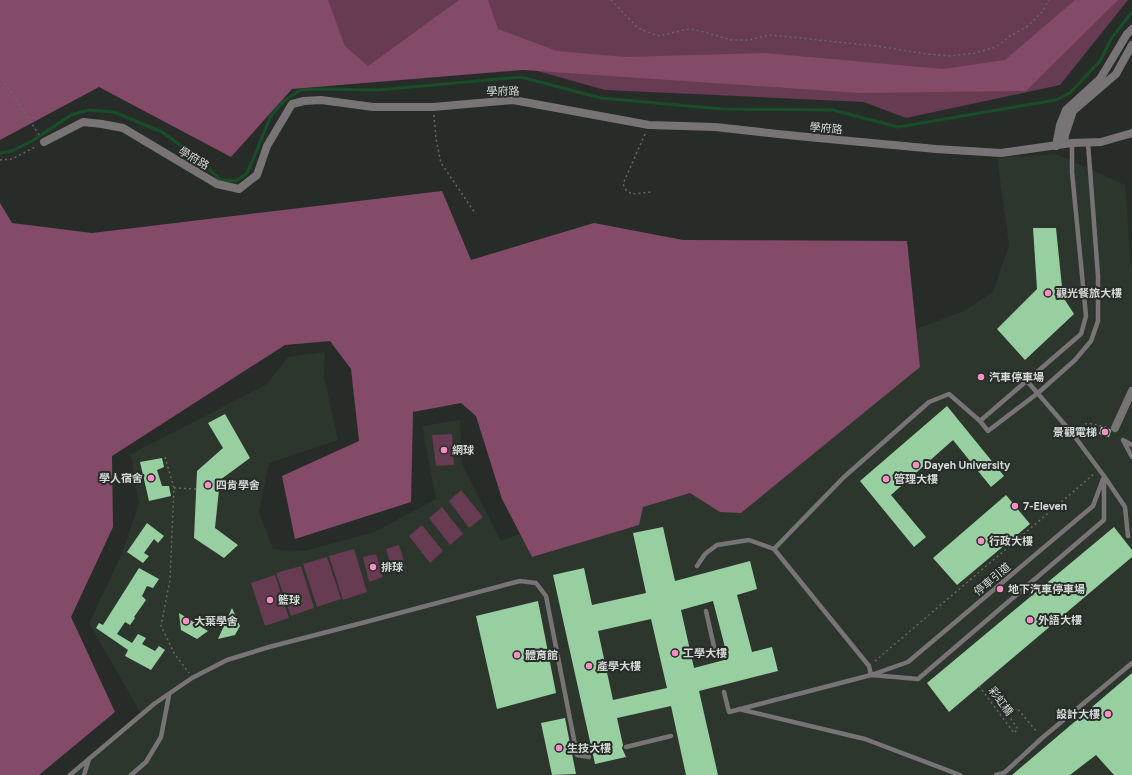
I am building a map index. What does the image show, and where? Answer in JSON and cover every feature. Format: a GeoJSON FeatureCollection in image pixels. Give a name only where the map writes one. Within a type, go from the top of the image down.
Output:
{"type":"FeatureCollection","features":[{"type":"Feature","properties":{"kind":"street"},"geometry":{"type":"LineString","coordinates":[[1064,144],[1060,125],[1066,110],[1100,79],[1132,28]]}},
{"type":"Feature","properties":{"kind":"street"},"geometry":{"type":"LineString","coordinates":[[1064,144],[1073,111],[1116,74],[1132,45]]}},
{"type":"Feature","properties":{"kind":"street","name":"學府路"},"geometry":{"type":"LineString","coordinates":[[44,142],[83,122],[123,128],[217,184],[239,189],[257,175],[267,146],[292,104],[304,101],[321,100],[373,107],[433,107],[513,100],[649,125],[716,127],[804,137],[1001,153],[1064,144],[1101,142],[1132,133]]}},
{"type":"Feature","properties":{"kind":"street"},"geometry":{"type":"LineString","coordinates":[[1115,428],[1132,391]]}},
{"type":"Feature","properties":{"kind":"lane"},"geometry":{"type":"LineString","coordinates":[[774,549],[844,477],[929,402],[949,394],[980,421],[988,431],[1038,392],[1075,360],[1091,341],[1098,321],[1098,276],[1088,143]]}},
{"type":"Feature","properties":{"kind":"lane"},"geometry":{"type":"LineString","coordinates":[[980,421],[1081,334],[1086,316],[1072,172],[1064,144]]}},
{"type":"Feature","properties":{"kind":"lane"},"geometry":{"type":"LineString","coordinates":[[1027,381],[1072,433],[1100,470],[1125,508],[1128,536]]}},
{"type":"Feature","properties":{"kind":"lane"},"geometry":{"type":"LineString","coordinates":[[1132,445],[1123,440],[1132,457]]}},
{"type":"Feature","properties":{"kind":"lane"},"geometry":{"type":"LineString","coordinates":[[724,692],[729,712],[871,675],[918,679],[1104,520],[1104,476]]}},
{"type":"Feature","properties":{"kind":"lane","name":"停車引道"},"geometry":{"type":"LineString","coordinates":[[871,675],[908,662],[1093,506],[1104,476]]}},
{"type":"Feature","properties":{"kind":"lane"},"geometry":{"type":"LineString","coordinates":[[697,566],[705,554],[717,545],[749,540],[774,549],[869,666],[871,675]]}},
{"type":"Feature","properties":{"kind":"lane"},"geometry":{"type":"LineString","coordinates":[[70,775],[154,704],[192,678],[227,660],[269,647],[520,581],[536,583],[546,596],[577,756],[589,757]]}},
{"type":"Feature","properties":{"kind":"lane"},"geometry":{"type":"LineString","coordinates":[[706,611],[715,651]]}},
{"type":"Feature","properties":{"kind":"lane"},"geometry":{"type":"LineString","coordinates":[[996,775],[1004,773],[1042,738],[1132,663]]}},
{"type":"Feature","properties":{"kind":"lane"},"geometry":{"type":"LineString","coordinates":[[131,775],[146,762],[161,738],[168,695]]}},
{"type":"Feature","properties":{"kind":"lane"},"geometry":{"type":"LineString","coordinates":[[737,709],[865,739],[960,775]]}},
{"type":"Feature","properties":{"kind":"lane"},"geometry":{"type":"LineString","coordinates":[[626,747],[671,736]]}},
{"type":"Feature","properties":{"kind":"lane"},"geometry":{"type":"LineString","coordinates":[[84,775],[89,759]]}},
{"type":"Feature","properties":{"kind":"path"},"geometry":{"type":"LineString","coordinates":[[611,0],[638,28],[658,36],[689,29],[701,30],[731,40],[749,40],[769,35],[878,46],[926,54],[950,56],[975,53],[996,47],[1010,36],[1028,26],[1042,12],[1049,0]]}},
{"type":"Feature","properties":{"kind":"path"},"geometry":{"type":"LineString","coordinates":[[0,160],[12,159],[44,142],[2,79]]}},
{"type":"Feature","properties":{"kind":"path"},"geometry":{"type":"LineString","coordinates":[[433,107],[436,139],[441,163],[475,213]]}},
{"type":"Feature","properties":{"kind":"path"},"geometry":{"type":"LineString","coordinates":[[649,125],[623,184],[626,190],[632,194],[652,192]]}},
{"type":"Feature","properties":{"kind":"path"},"geometry":{"type":"LineString","coordinates":[[1072,433],[1087,422],[1115,428]]}},
{"type":"Feature","properties":{"kind":"path"},"geometry":{"type":"LineString","coordinates":[[165,457],[174,488],[170,580],[160,626],[174,653],[192,678]]}},
{"type":"Feature","properties":{"kind":"path"},"geometry":{"type":"LineString","coordinates":[[869,666],[1100,470]]}},
{"type":"Feature","properties":{"kind":"path"},"geometry":{"type":"LineString","coordinates":[[174,488],[196,489]]}},
{"type":"Feature","properties":{"kind":"path","name":"彩虹橋"},"geometry":{"type":"LineString","coordinates":[[979,686],[1014,733],[1018,729],[1008,715],[1017,708],[1042,738]]}},
{"type":"Feature","properties":{"kind":"shaded area"},"geometry":{"type":"Polygon","coordinates":[[[0,0],[328,0],[345,46],[368,66],[459,0],[488,0],[498,29],[557,51],[626,57],[765,53],[943,69],[1005,60],[1075,0],[1118,0],[1026,91],[859,93],[523,70],[292,89],[231,157],[99,87],[0,140],[0,0]]]}},
{"type":"Feature","properties":{"kind":"shaded area"},"geometry":{"type":"Polygon","coordinates":[[[263,0],[1128,0],[1060,85],[906,118],[864,102],[605,90],[527,68],[288,88],[263,0]]]}},
{"type":"Feature","properties":{"kind":"shaded area","name":"Dayeh University"},"geometry":{"type":"Polygon","coordinates":[[[1056,154],[1125,185],[1132,277],[1132,775],[65,775],[142,715],[89,623],[121,556],[139,504],[131,454],[267,384],[288,357],[325,352],[324,377],[338,440],[269,463],[259,512],[273,549],[304,551],[374,532],[436,499],[422,426],[460,420],[462,464],[501,541],[698,467],[863,349],[964,311],[993,292],[1009,245],[997,158],[1056,154]]]}},
{"type":"Feature","properties":{"kind":"shaded area"},"geometry":{"type":"Polygon","coordinates":[[[442,191],[471,260],[594,223],[683,240],[907,241],[920,367],[741,513],[720,512],[690,493],[643,507],[639,525],[532,557],[502,499],[476,416],[461,403],[413,412],[411,502],[295,539],[282,476],[359,441],[351,369],[330,341],[285,345],[112,456],[113,527],[71,617],[115,712],[39,775],[0,775],[0,203],[12,223],[92,233],[442,191]]]}},
{"type":"Feature","properties":{"kind":"shaded area","name":"網球"},"geometry":{"type":"Polygon","coordinates":[[[452,434],[454,465],[436,466],[432,435],[452,434]]]}},
{"type":"Feature","properties":{"kind":"shaded area"},"geometry":{"type":"Polygon","coordinates":[[[461,490],[483,517],[469,528],[449,501],[461,490]]]}},
{"type":"Feature","properties":{"kind":"shaded area"},"geometry":{"type":"Polygon","coordinates":[[[442,507],[463,534],[450,545],[429,518],[442,507]]]}},
{"type":"Feature","properties":{"kind":"shaded area"},"geometry":{"type":"Polygon","coordinates":[[[422,525],[443,551],[430,563],[409,536],[422,525]]]}},
{"type":"Feature","properties":{"kind":"shaded area","name":"排球"},"geometry":{"type":"Polygon","coordinates":[[[399,545],[406,568],[393,573],[386,549],[399,545]]]}},
{"type":"Feature","properties":{"kind":"shaded area"},"geometry":{"type":"Polygon","coordinates":[[[354,549],[367,592],[343,600],[329,556],[354,549]]]}},
{"type":"Feature","properties":{"kind":"shaded area","name":"排球"},"geometry":{"type":"Polygon","coordinates":[[[376,554],[383,577],[369,582],[363,557],[376,554]]]}},
{"type":"Feature","properties":{"kind":"shaded area","name":"籃球"},"geometry":{"type":"Polygon","coordinates":[[[327,557],[341,599],[317,607],[303,564],[327,557]]]}},
{"type":"Feature","properties":{"kind":"shaded area","name":"籃球"},"geometry":{"type":"Polygon","coordinates":[[[301,566],[314,608],[291,616],[276,573],[301,566]]]}},
{"type":"Feature","properties":{"kind":"shaded area","name":"籃球"},"geometry":{"type":"Polygon","coordinates":[[[275,575],[289,618],[265,626],[251,583],[275,575]]]}},
{"type":"Feature","properties":{"kind":"building","name":"觀光餐旅大樓"},"geometry":{"type":"Polygon","coordinates":[[[1033,228],[1056,228],[1063,297],[1074,314],[1025,360],[997,329],[1037,289],[1033,228]]]}},
{"type":"Feature","properties":{"kind":"building","name":"管理大樓"},"geometry":{"type":"Polygon","coordinates":[[[947,406],[1004,476],[991,487],[953,440],[891,495],[926,537],[914,547],[860,481],[947,406]]]}},
{"type":"Feature","properties":{"kind":"building","name":"四肯學舍"},"geometry":{"type":"Polygon","coordinates":[[[225,414],[250,458],[220,480],[215,528],[238,545],[224,558],[194,538],[197,471],[223,448],[208,423],[225,414]]]}},
{"type":"Feature","properties":{"kind":"building","name":"景觀電梯"},"geometry":{"type":"Polygon","coordinates":[[[1101,427],[1110,429],[1111,431],[1109,437],[1099,434],[1101,427]]]}},
{"type":"Feature","properties":{"kind":"building","name":"學人宿舍"},"geometry":{"type":"Polygon","coordinates":[[[162,458],[164,467],[157,470],[162,486],[169,486],[171,496],[149,501],[140,462],[162,458]]]}},
{"type":"Feature","properties":{"kind":"building","name":"行政大樓"},"geometry":{"type":"Polygon","coordinates":[[[1006,495],[1030,524],[957,585],[933,558],[1006,495]]]}},
{"type":"Feature","properties":{"kind":"building"},"geometry":{"type":"Polygon","coordinates":[[[147,523],[164,536],[158,543],[154,539],[144,553],[149,556],[143,563],[127,552],[147,523]]]}},
{"type":"Feature","properties":{"kind":"building"},"geometry":{"type":"Polygon","coordinates":[[[663,527],[675,581],[750,561],[757,589],[737,595],[752,652],[772,647],[778,671],[699,691],[718,775],[686,775],[671,706],[617,718],[623,745],[622,748],[626,757],[595,764],[553,575],[584,568],[592,605],[646,593],[633,533],[663,527]],[[713,601],[681,610],[694,668],[728,659],[713,601]],[[651,619],[598,631],[613,700],[667,688],[651,619]]]}},
{"type":"Feature","properties":{"kind":"building","name":"外語大樓"},"geometry":{"type":"Polygon","coordinates":[[[1114,527],[1132,550],[1132,557],[949,712],[927,683],[1114,527]]]}},
{"type":"Feature","properties":{"kind":"building"},"geometry":{"type":"Polygon","coordinates":[[[139,568],[159,579],[153,588],[147,586],[142,596],[146,600],[134,617],[135,618],[130,625],[125,622],[117,634],[132,643],[138,634],[146,638],[142,644],[155,651],[159,646],[165,650],[151,670],[125,656],[128,650],[96,628],[99,623],[103,625],[139,568]]]}},
{"type":"Feature","properties":{"kind":"building","name":"體育館"},"geometry":{"type":"Polygon","coordinates":[[[538,601],[556,693],[497,709],[476,616],[538,601]]]}},
{"type":"Feature","properties":{"kind":"building","name":"大葉學舍"},"geometry":{"type":"Polygon","coordinates":[[[232,608],[240,626],[235,635],[218,639],[232,608]]]}},
{"type":"Feature","properties":{"kind":"building","name":"大葉學舍"},"geometry":{"type":"Polygon","coordinates":[[[179,613],[208,631],[197,639],[181,630],[179,613]]]}},
{"type":"Feature","properties":{"kind":"building","name":"設計大樓"},"geometry":{"type":"Polygon","coordinates":[[[1132,673],[1132,775],[1114,775],[1096,755],[1070,775],[1012,775],[1132,673]]]}},
{"type":"Feature","properties":{"kind":"building","name":"生技大樓"},"geometry":{"type":"Polygon","coordinates":[[[565,718],[576,774],[552,775],[541,723],[565,718]]]}},
{"type":"Feature","properties":{"kind":"waterway"},"geometry":{"type":"LineString","coordinates":[[0,153],[12,151],[32,141],[71,115],[88,110],[114,112],[162,132],[190,152],[221,180],[236,181],[248,171],[271,116],[284,101],[300,90],[378,90],[521,77],[601,98],[722,109],[833,110],[898,127],[1056,100],[1070,93],[1100,61],[1111,39],[1132,12]]}},
{"type":"Feature","properties":{"kind":"place","name":"觀光餐旅大樓"},"geometry":{"type":"Point","coordinates":[1048,293]}},
{"type":"Feature","properties":{"kind":"place","name":"汽車停車場"},"geometry":{"type":"Point","coordinates":[981,377]}},
{"type":"Feature","properties":{"kind":"place","name":"景觀電梯"},"geometry":{"type":"Point","coordinates":[1105,432]}},
{"type":"Feature","properties":{"kind":"place","name":"網球"},"geometry":{"type":"Point","coordinates":[444,450]}},
{"type":"Feature","properties":{"kind":"place","name":"Dayeh University"},"geometry":{"type":"Point","coordinates":[916,465]}},
{"type":"Feature","properties":{"kind":"place","name":"學人宿舍"},"geometry":{"type":"Point","coordinates":[151,478]}},
{"type":"Feature","properties":{"kind":"place","name":"管理大樓"},"geometry":{"type":"Point","coordinates":[886,479]}},
{"type":"Feature","properties":{"kind":"place","name":"四肯學舍"},"geometry":{"type":"Point","coordinates":[208,485]}},
{"type":"Feature","properties":{"kind":"place","name":"7-Eleven"},"geometry":{"type":"Point","coordinates":[1015,506]}},
{"type":"Feature","properties":{"kind":"place","name":"行政大樓"},"geometry":{"type":"Point","coordinates":[981,541]}},
{"type":"Feature","properties":{"kind":"place","name":"排球"},"geometry":{"type":"Point","coordinates":[373,567]}},
{"type":"Feature","properties":{"kind":"place","name":"地下汽車停車場"},"geometry":{"type":"Point","coordinates":[1000,589]}},
{"type":"Feature","properties":{"kind":"place","name":"籃球"},"geometry":{"type":"Point","coordinates":[270,600]}},
{"type":"Feature","properties":{"kind":"place","name":"外語大樓"},"geometry":{"type":"Point","coordinates":[1030,620]}},
{"type":"Feature","properties":{"kind":"place","name":"大葉學舍"},"geometry":{"type":"Point","coordinates":[186,621]}},
{"type":"Feature","properties":{"kind":"place","name":"工學大樓"},"geometry":{"type":"Point","coordinates":[675,653]}},
{"type":"Feature","properties":{"kind":"place","name":"體育館"},"geometry":{"type":"Point","coordinates":[517,655]}},
{"type":"Feature","properties":{"kind":"place","name":"產學大樓"},"geometry":{"type":"Point","coordinates":[589,666]}},
{"type":"Feature","properties":{"kind":"place","name":"設計大樓"},"geometry":{"type":"Point","coordinates":[1108,714]}},
{"type":"Feature","properties":{"kind":"place","name":"生技大樓"},"geometry":{"type":"Point","coordinates":[559,748]}}]}
